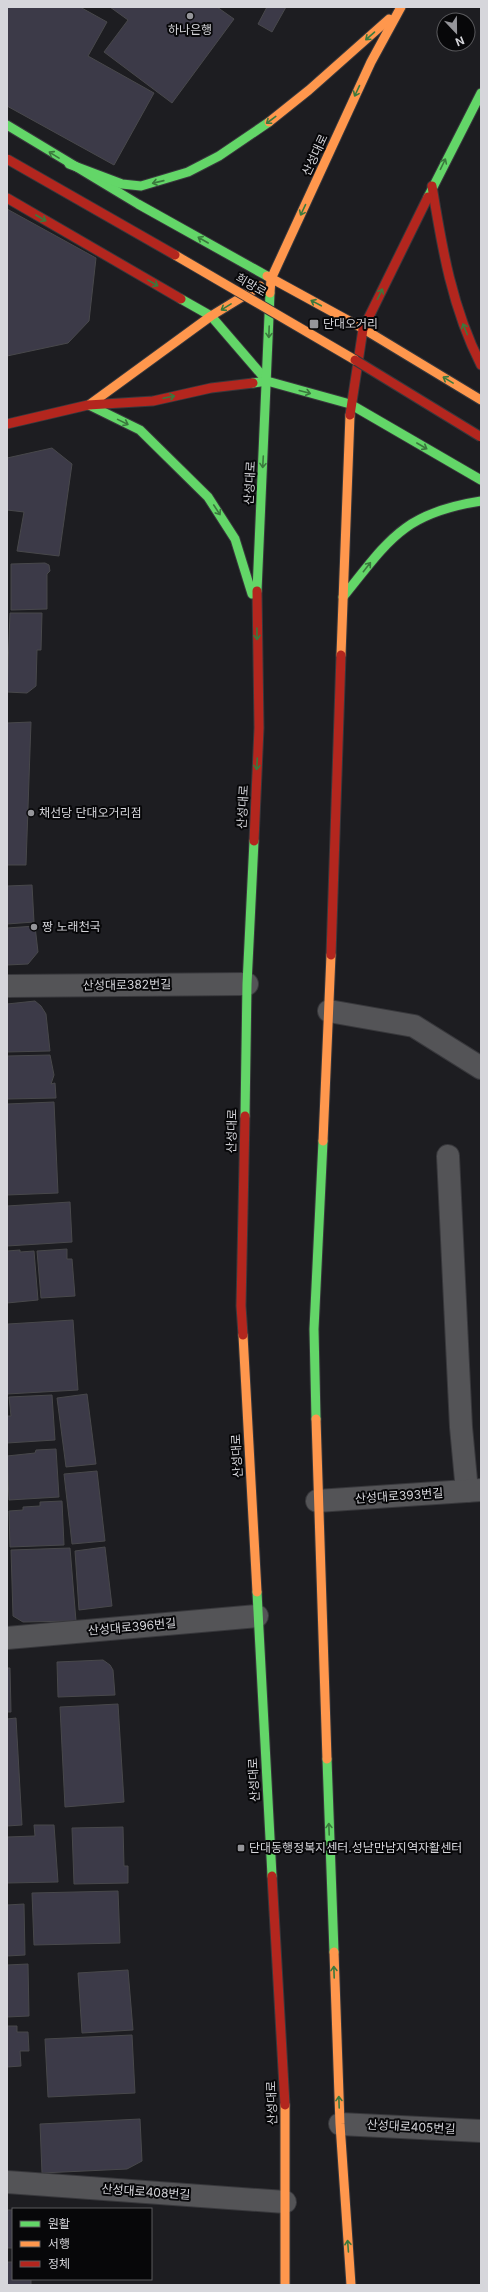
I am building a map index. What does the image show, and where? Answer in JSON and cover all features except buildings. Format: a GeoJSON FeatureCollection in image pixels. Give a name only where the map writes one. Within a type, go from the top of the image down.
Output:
{"type":"FeatureCollection","features":[{"type":"Feature","properties":{"kind":"main road"},"geometry":{"type":"LineString","coordinates":[[69,164],[135,187],[171,179],[205,163],[247,138],[282,111],[400,8]]}},
{"type":"Feature","properties":{"kind":"main road","name":"산성대로"},"geometry":{"type":"LineString","coordinates":[[285,2285],[285,2113],[241,1306],[247,984],[259,728],[256,610],[271,279],[371,62],[400,8]]}},
{"type":"Feature","properties":{"kind":"main road"},"geometry":{"type":"LineString","coordinates":[[351,2285],[340,2124],[317,1501],[314,1329],[328,1011],[350,404],[363,329],[432,186],[481,93]]}},
{"type":"Feature","properties":{"kind":"main road"},"geometry":{"type":"LineString","coordinates":[[7,125],[69,164],[271,279],[363,329],[481,400]]}},
{"type":"Feature","properties":{"kind":"main road","name":"희망로"},"geometry":{"type":"LineString","coordinates":[[7,159],[286,319],[481,437]]}},
{"type":"Feature","properties":{"kind":"main road"},"geometry":{"type":"LineString","coordinates":[[432,186],[448,276],[461,320],[481,365]]}},
{"type":"Feature","properties":{"kind":"main road"},"geometry":{"type":"LineString","coordinates":[[7,198],[211,316],[267,381]]}},
{"type":"Feature","properties":{"kind":"main road"},"geometry":{"type":"LineString","coordinates":[[88,405],[211,316],[271,279]]}},
{"type":"Feature","properties":{"kind":"main road"},"geometry":{"type":"LineString","coordinates":[[7,424],[88,405],[153,401],[210,388],[267,381],[350,404],[481,480]]}},
{"type":"Feature","properties":{"kind":"main road"},"geometry":{"type":"LineString","coordinates":[[88,405],[140,430],[208,497],[235,539],[256,610]]}},
{"type":"Feature","properties":{"kind":"main road"},"geometry":{"type":"LineString","coordinates":[[343,597],[386,543],[412,524],[440,511],[465,503],[481,502]]}},
{"type":"Feature","properties":{"kind":"street","name":"산성대로382번길"},"geometry":{"type":"LineString","coordinates":[[7,986],[247,984]]}},
{"type":"Feature","properties":{"kind":"street"},"geometry":{"type":"LineString","coordinates":[[328,1011],[414,1026],[481,1068]]}},
{"type":"Feature","properties":{"kind":"street"},"geometry":{"type":"LineString","coordinates":[[448,1156],[461,1427],[474,1491]]}},
{"type":"Feature","properties":{"kind":"street","name":"산성대로393번길"},"geometry":{"type":"LineString","coordinates":[[317,1501],[474,1491]]}},
{"type":"Feature","properties":{"kind":"street","name":"산성대로396번길"},"geometry":{"type":"LineString","coordinates":[[7,1638],[257,1616]]}},
{"type":"Feature","properties":{"kind":"street","name":"산성대로405번길"},"geometry":{"type":"LineString","coordinates":[[340,2124],[481,2131]]}},
{"type":"Feature","properties":{"kind":"street","name":"산성대로408번길"},"geometry":{"type":"LineString","coordinates":[[7,2182],[285,2202]]}},
{"type":"Feature","properties":{"kind":"traffic: fast"},"geometry":{"type":"LineString","coordinates":[[428,197],[481,93]]}},
{"type":"Feature","properties":{"kind":"traffic: fast"},"geometry":{"type":"LineString","coordinates":[[69,164],[122,184],[141,186],[188,172],[219,156],[269,122]]}},
{"type":"Feature","properties":{"kind":"traffic: fast"},"geometry":{"type":"LineString","coordinates":[[7,125],[138,204],[267,276]]}},
{"type":"Feature","properties":{"kind":"traffic: fast"},"geometry":{"type":"LineString","coordinates":[[257,591],[270,293]]}},
{"type":"Feature","properties":{"kind":"traffic: fast"},"geometry":{"type":"LineString","coordinates":[[181,299],[211,316],[267,381]]}},
{"type":"Feature","properties":{"kind":"traffic: fast"},"geometry":{"type":"LineString","coordinates":[[253,383],[267,381],[350,404],[481,480]]}},
{"type":"Feature","properties":{"kind":"traffic: fast"},"geometry":{"type":"LineString","coordinates":[[89,405],[140,430],[208,497],[235,539],[252,594]]}},
{"type":"Feature","properties":{"kind":"traffic: fast"},"geometry":{"type":"LineString","coordinates":[[343,597],[386,545],[400,532],[433,513],[455,506],[481,501]]}},
{"type":"Feature","properties":{"kind":"traffic: fast"},"geometry":{"type":"LineString","coordinates":[[245,1116],[247,984],[254,841]]}},
{"type":"Feature","properties":{"kind":"traffic: fast"},"geometry":{"type":"LineString","coordinates":[[316,1419],[314,1329],[323,1141]]}},
{"type":"Feature","properties":{"kind":"traffic: fast"},"geometry":{"type":"LineString","coordinates":[[257,1592],[272,1876]]}},
{"type":"Feature","properties":{"kind":"traffic: fast"},"geometry":{"type":"LineString","coordinates":[[327,1759],[334,1952]]}},
{"type":"Feature","properties":{"kind":"traffic: slow"},"geometry":{"type":"LineString","coordinates":[[270,293],[271,279],[371,62],[401,7]]}},
{"type":"Feature","properties":{"kind":"traffic: slow"},"geometry":{"type":"LineString","coordinates":[[269,122],[309,90],[389,19]]}},
{"type":"Feature","properties":{"kind":"traffic: slow"},"geometry":{"type":"LineString","coordinates":[[175,255],[355,360]]}},
{"type":"Feature","properties":{"kind":"traffic: slow"},"geometry":{"type":"LineString","coordinates":[[267,276],[362,328],[481,400]]}},
{"type":"Feature","properties":{"kind":"traffic: slow"},"geometry":{"type":"LineString","coordinates":[[89,405],[211,316],[260,286]]}},
{"type":"Feature","properties":{"kind":"traffic: slow"},"geometry":{"type":"LineString","coordinates":[[341,655],[350,415]]}},
{"type":"Feature","properties":{"kind":"traffic: slow"},"geometry":{"type":"LineString","coordinates":[[323,1141],[331,955]]}},
{"type":"Feature","properties":{"kind":"traffic: slow"},"geometry":{"type":"LineString","coordinates":[[243,1335],[257,1592]]}},
{"type":"Feature","properties":{"kind":"traffic: slow"},"geometry":{"type":"LineString","coordinates":[[316,1419],[327,1759]]}},
{"type":"Feature","properties":{"kind":"traffic: slow"},"geometry":{"type":"LineString","coordinates":[[334,1952],[340,2124],[351,2285]]}},
{"type":"Feature","properties":{"kind":"traffic: slow"},"geometry":{"type":"LineString","coordinates":[[285,2105],[285,2285]]}},
{"type":"Feature","properties":{"kind":"traffic: jam"},"geometry":{"type":"LineString","coordinates":[[7,159],[175,255]]}},
{"type":"Feature","properties":{"kind":"traffic: jam"},"geometry":{"type":"LineString","coordinates":[[432,186],[444,255],[455,300],[481,365]]}},
{"type":"Feature","properties":{"kind":"traffic: jam"},"geometry":{"type":"LineString","coordinates":[[350,415],[363,329],[428,197]]}},
{"type":"Feature","properties":{"kind":"traffic: jam"},"geometry":{"type":"LineString","coordinates":[[7,198],[181,299]]}},
{"type":"Feature","properties":{"kind":"traffic: jam"},"geometry":{"type":"LineString","coordinates":[[355,360],[481,437]]}},
{"type":"Feature","properties":{"kind":"traffic: jam"},"geometry":{"type":"LineString","coordinates":[[7,424],[88,405],[153,401],[211,388],[253,383]]}},
{"type":"Feature","properties":{"kind":"traffic: jam"},"geometry":{"type":"LineString","coordinates":[[254,841],[259,728],[257,591]]}},
{"type":"Feature","properties":{"kind":"traffic: jam"},"geometry":{"type":"LineString","coordinates":[[331,955],[341,655]]}},
{"type":"Feature","properties":{"kind":"traffic: jam"},"geometry":{"type":"LineString","coordinates":[[243,1335],[241,1306],[245,1116]]}},
{"type":"Feature","properties":{"kind":"traffic: jam"},"geometry":{"type":"LineString","coordinates":[[272,1876],[285,2105]]}},
{"type":"Feature","properties":{"kind":"place","name":"하나은행"},"geometry":{"type":"Point","coordinates":[190,16]}},
{"type":"Feature","properties":{"kind":"place","name":"단대오거리"},"geometry":{"type":"Point","coordinates":[314,324]}},
{"type":"Feature","properties":{"kind":"place","name":"채선당 단대오거리점"},"geometry":{"type":"Point","coordinates":[31,813]}},
{"type":"Feature","properties":{"kind":"place","name":"짱 노래천국"},"geometry":{"type":"Point","coordinates":[34,927]}},
{"type":"Feature","properties":{"kind":"place","name":"단대동행정복지센터.성남만남지역자활센터"},"geometry":{"type":"Point","coordinates":[241,1848]}}]}
